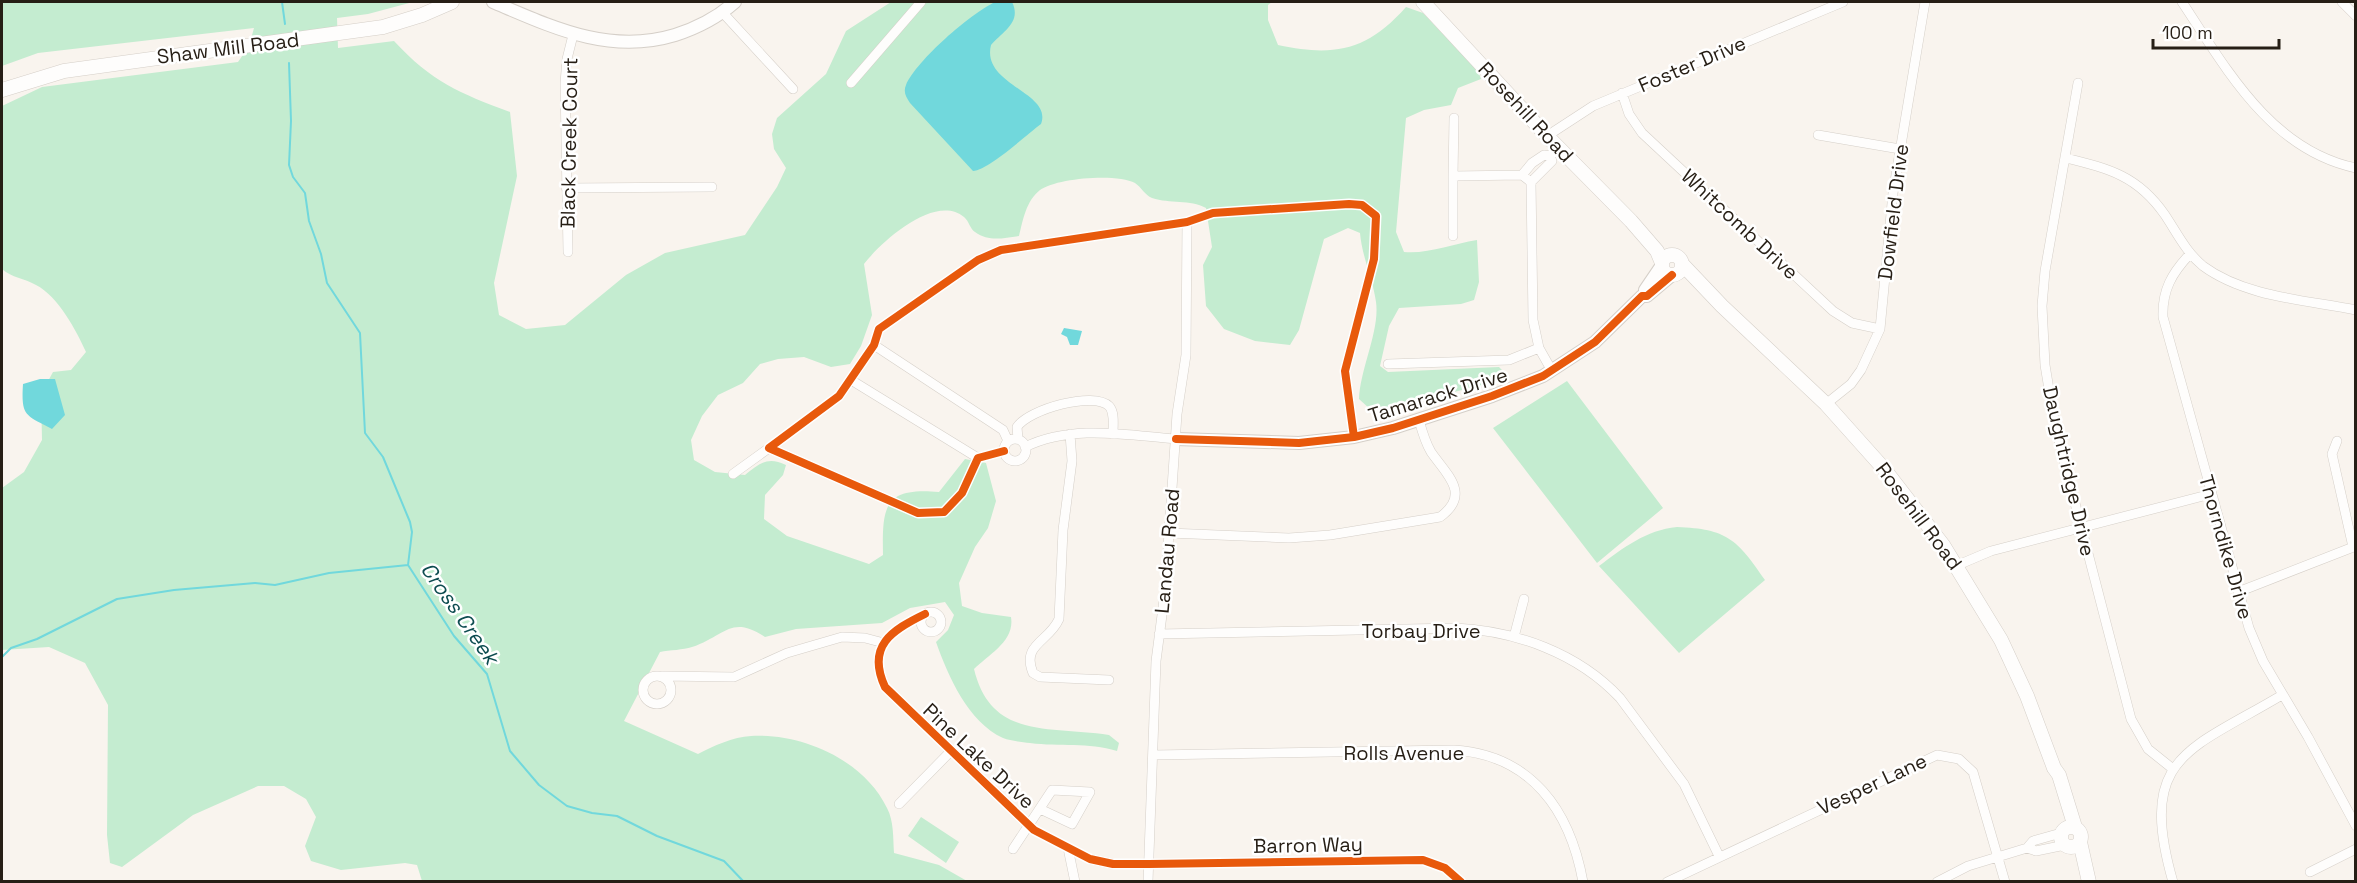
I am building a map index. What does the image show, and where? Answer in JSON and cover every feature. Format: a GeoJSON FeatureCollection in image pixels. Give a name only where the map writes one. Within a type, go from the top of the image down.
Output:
{"type":"FeatureCollection","features":[{"type":"Feature","properties":{"kind":"main road","name":"Shaw Mill Road"},"geometry":{"type":"LineString","coordinates":[[2,90],[64,70],[383,27],[422,15],[452,2]]}},
{"type":"Feature","properties":{"kind":"main road","name":"Rosehill Road"},"geometry":{"type":"LineString","coordinates":[[1424,2],[1547,136],[1554,152],[1631,221],[1632,226],[1671,266],[1722,306],[1826,404],[1896,483],[1958,565],[2006,650],[2027,696],[2054,768],[2060,775],[2068,837],[2083,882]]}},
{"type":"Feature","properties":{"kind":"main road","name":"Rosehill Road"},"geometry":{"type":"LineString","coordinates":[[2068,837],[2089,882]]}},
{"type":"Feature","properties":{"kind":"street"},"geometry":{"type":"LineString","coordinates":[[493,2],[573,35],[597,41],[639,43],[686,31],[723,13],[735,2]]}},
{"type":"Feature","properties":{"kind":"street"},"geometry":{"type":"LineString","coordinates":[[851,83],[921,2]]}},
{"type":"Feature","properties":{"kind":"street","name":"Foster Drive"},"geometry":{"type":"LineString","coordinates":[[1547,136],[1582,111],[1843,2]]}},
{"type":"Feature","properties":{"kind":"street","name":"Dowfield Drive"},"geometry":{"type":"LineString","coordinates":[[1826,404],[1856,377],[1870,355],[1880,329],[1886,251],[1900,149],[1925,2]]}},
{"type":"Feature","properties":{"kind":"street"},"geometry":{"type":"LineString","coordinates":[[2182,2],[2243,93],[2261,112],[2319,155],[2355,168]]}},
{"type":"Feature","properties":{"kind":"street"},"geometry":{"type":"LineString","coordinates":[[2342,2],[2355,16]]}},
{"type":"Feature","properties":{"kind":"street"},"geometry":{"type":"LineString","coordinates":[[723,13],[793,89]]}},
{"type":"Feature","properties":{"kind":"street","name":"Black Creek Court"},"geometry":{"type":"LineString","coordinates":[[568,252],[565,83],[573,35]]}},
{"type":"Feature","properties":{"kind":"street","name":"Daughtridge Drive"},"geometry":{"type":"LineString","coordinates":[[2078,83],[2045,272],[2042,335],[2055,426],[2135,730],[2148,748],[2173,769]]}},
{"type":"Feature","properties":{"kind":"street","name":"Whitcomb Drive"},"geometry":{"type":"LineString","coordinates":[[1622,93],[1629,114],[1642,133],[1833,311],[1852,323],[1880,329]]}},
{"type":"Feature","properties":{"kind":"street"},"geometry":{"type":"LineString","coordinates":[[1453,236],[1454,118]]}},
{"type":"Feature","properties":{"kind":"street"},"geometry":{"type":"LineString","coordinates":[[1818,135],[1900,149]]}},
{"type":"Feature","properties":{"kind":"street"},"geometry":{"type":"LineString","coordinates":[[1522,175],[1532,163],[1554,152],[1552,161],[1531,182],[1533,320],[1539,348],[1552,371]]}},
{"type":"Feature","properties":{"kind":"street"},"geometry":{"type":"LineString","coordinates":[[2066,158],[2105,168],[2131,179],[2149,195],[2190,254],[2203,266],[2233,283],[2355,310]]}},
{"type":"Feature","properties":{"kind":"street"},"geometry":{"type":"LineString","coordinates":[[1453,176],[1522,175],[1531,182]]}},
{"type":"Feature","properties":{"kind":"street"},"geometry":{"type":"LineString","coordinates":[[566,188],[712,187]]}},
{"type":"Feature","properties":{"kind":"street"},"geometry":{"type":"LineString","coordinates":[[733,474],[839,396],[874,345],[879,328],[978,260],[1001,250],[1187,222],[1213,213],[1349,204],[1362,205],[1376,216],[1374,259],[1345,371],[1354,437]]}},
{"type":"Feature","properties":{"kind":"street","name":"Landau Road"},"geometry":{"type":"LineString","coordinates":[[1148,882],[1159,634],[1165,592],[1168,533],[1185,355],[1187,222]]}},
{"type":"Feature","properties":{"kind":"street","name":"Thorndike Drive"},"geometry":{"type":"LineString","coordinates":[[2190,254],[2168,283],[2163,317],[2238,592],[2258,651],[2308,737],[2355,826]]}},
{"type":"Feature","properties":{"kind":"street","name":"Tamarack Drive"},"geometry":{"type":"LineString","coordinates":[[1025,447],[1052,437],[1070,434],[1113,434],[1274,444],[1354,437],[1419,420],[1523,385],[1552,371],[1604,334],[1671,266]]}},
{"type":"Feature","properties":{"kind":"street"},"geometry":{"type":"LineString","coordinates":[[874,345],[1003,430],[1008,441],[1004,451],[1007,457],[1017,460],[1024,454],[1025,447],[1018,440],[1017,427],[1029,414],[1050,406],[1099,402],[1109,406],[1113,411],[1113,434]]}},
{"type":"Feature","properties":{"kind":"street"},"geometry":{"type":"LineString","coordinates":[[1388,363],[1509,360],[1539,348]]}},
{"type":"Feature","properties":{"kind":"street"},"geometry":{"type":"LineString","coordinates":[[851,380],[978,458],[1004,451]]}},
{"type":"Feature","properties":{"kind":"street"},"geometry":{"type":"LineString","coordinates":[[1168,533],[1289,538],[1330,535],[1440,517],[1452,504],[1454,487],[1449,474],[1428,445],[1419,420]]}},
{"type":"Feature","properties":{"kind":"street"},"geometry":{"type":"LineString","coordinates":[[1070,434],[1072,461],[1063,530],[1059,619],[1052,632],[1032,650],[1029,659],[1033,673],[1040,677],[1109,680]]}},
{"type":"Feature","properties":{"kind":"street"},"geometry":{"type":"LineString","coordinates":[[1008,441],[1018,440]]}},
{"type":"Feature","properties":{"kind":"street"},"geometry":{"type":"LineString","coordinates":[[2238,592],[2354,546],[2332,454],[2337,441]]}},
{"type":"Feature","properties":{"kind":"street"},"geometry":{"type":"LineString","coordinates":[[769,448],[906,511],[918,513],[944,512],[962,493],[978,458]]}},
{"type":"Feature","properties":{"kind":"street"},"geometry":{"type":"LineString","coordinates":[[1958,565],[1991,551],[2211,494]]}},
{"type":"Feature","properties":{"kind":"street"},"geometry":{"type":"LineString","coordinates":[[1514,637],[1524,598]]}},
{"type":"Feature","properties":{"kind":"street"},"geometry":{"type":"LineString","coordinates":[[662,676],[734,677],[787,653],[842,637],[865,638],[884,643],[897,627],[925,614]]}},
{"type":"Feature","properties":{"kind":"street","name":"Torbay Drive"},"geometry":{"type":"LineString","coordinates":[[1159,634],[1456,628],[1514,637],[1558,654],[1599,680],[1614,693],[1684,784],[1719,856]]}},
{"type":"Feature","properties":{"kind":"street","name":"Pine Lake Drive"},"geometry":{"type":"LineString","coordinates":[[884,643],[879,664],[885,687],[1029,825],[1068,848],[1098,862],[1149,864]]}},
{"type":"Feature","properties":{"kind":"street"},"geometry":{"type":"LineString","coordinates":[[2173,882],[2163,848],[2160,820],[2164,789],[2173,769],[2191,748],[2282,695]]}},
{"type":"Feature","properties":{"kind":"street","name":"Rolls Avenue"},"geometry":{"type":"LineString","coordinates":[[1153,755],[1454,750],[1482,754],[1511,764],[1529,778],[1553,803],[1571,836],[1583,882]]}},
{"type":"Feature","properties":{"kind":"street"},"geometry":{"type":"LineString","coordinates":[[899,804],[951,752]]}},
{"type":"Feature","properties":{"kind":"street","name":"Vesper Lane"},"geometry":{"type":"LineString","coordinates":[[1667,882],[1931,756],[1943,755],[1959,759],[1973,772],[2005,882]]}},
{"type":"Feature","properties":{"kind":"street"},"geometry":{"type":"LineString","coordinates":[[1013,849],[1052,790],[1090,792],[1072,824],[1040,809]]}},
{"type":"Feature","properties":{"kind":"street"},"geometry":{"type":"LineString","coordinates":[[1937,882],[1968,866],[2027,848],[2036,851],[2068,837]]}},
{"type":"Feature","properties":{"kind":"street"},"geometry":{"type":"LineString","coordinates":[[1068,848],[1075,882]]}},
{"type":"Feature","properties":{"kind":"street"},"geometry":{"type":"LineString","coordinates":[[2310,872],[2355,849]]}},
{"type":"Feature","properties":{"kind":"street","name":"Barron Way"},"geometry":{"type":"LineString","coordinates":[[1149,864],[1423,860],[1445,868],[1461,882]]}},
{"type":"Feature","properties":{"kind":"green space"},"geometry":{"type":"Polygon","coordinates":[[[2,2],[413,2],[368,14],[337,18],[338,48],[394,41],[421,67],[447,85],[510,112],[517,176],[494,283],[499,315],[526,329],[565,325],[626,275],[665,253],[745,235],[777,187],[786,168],[774,149],[772,134],[777,118],[826,74],[846,31],[891,2],[1272,2],[1268,5],[1268,20],[1278,45],[1316,50],[1333,50],[1363,42],[1392,22],[1406,7],[1423,13],[1478,71],[1481,79],[1458,88],[1451,105],[1424,110],[1406,118],[1396,232],[1404,252],[1431,250],[1477,240],[1479,282],[1474,300],[1461,304],[1399,308],[1389,326],[1380,366],[1388,372],[1499,367],[1504,372],[1498,381],[1402,405],[1371,410],[1359,399],[1373,337],[1376,302],[1360,233],[1348,228],[1324,239],[1299,330],[1290,345],[1255,341],[1224,329],[1206,306],[1203,265],[1212,247],[1206,208],[1200,205],[1152,198],[1135,183],[1126,180],[1087,178],[1059,182],[1035,194],[1028,205],[1019,236],[996,239],[980,235],[973,231],[964,217],[952,211],[939,211],[924,216],[895,233],[864,264],[872,315],[861,346],[850,364],[831,367],[804,357],[778,359],[760,364],[743,383],[718,395],[702,416],[691,440],[694,460],[715,472],[745,475],[764,462],[774,461],[786,465],[783,475],[765,495],[764,519],[787,536],[869,564],[883,555],[884,524],[890,503],[907,493],[939,492],[965,459],[986,463],[996,501],[988,528],[975,547],[959,583],[962,606],[982,613],[1011,617],[1011,626],[1000,646],[974,669],[982,692],[994,708],[1009,719],[1045,729],[1109,735],[1119,743],[1117,751],[1106,748],[1016,741],[1003,738],[979,721],[953,683],[936,642],[948,630],[954,615],[945,602],[910,608],[882,623],[796,629],[765,637],[753,630],[736,627],[692,647],[660,652],[624,721],[698,754],[730,740],[751,736],[791,739],[830,753],[847,763],[877,791],[891,818],[894,853],[939,865],[967,881],[422,881],[417,865],[405,863],[341,870],[311,861],[305,846],[316,817],[306,799],[284,786],[258,786],[193,815],[122,867],[110,863],[107,835],[108,705],[85,663],[49,647],[2,650],[2,488],[24,472],[42,440],[41,394],[53,372],[71,370],[86,352],[72,324],[52,297],[36,285],[2,269],[2,106],[42,87],[238,62],[249,46],[254,28],[38,53],[2,66],[2,2]]]}},
{"type":"Feature","properties":{"kind":"green space"},"geometry":{"type":"Polygon","coordinates":[[[1567,381],[1663,508],[1597,563],[1493,428],[1567,381]]]}},
{"type":"Feature","properties":{"kind":"green space"},"geometry":{"type":"Polygon","coordinates":[[[1677,527],[1708,530],[1729,539],[1746,555],[1765,580],[1679,653],[1599,566],[1645,536],[1677,527]]]}},
{"type":"Feature","properties":{"kind":"green space"},"geometry":{"type":"Polygon","coordinates":[[[921,817],[959,842],[946,863],[908,836],[921,817]]]}},
{"type":"Feature","properties":{"kind":"water"},"geometry":{"type":"Polygon","coordinates":[[[995,2],[1012,2],[1015,15],[1010,26],[991,45],[991,59],[996,70],[1037,104],[1042,113],[1041,124],[998,159],[973,171],[910,103],[905,90],[912,75],[932,51],[972,17],[995,2]]]}},
{"type":"Feature","properties":{"kind":"water"},"geometry":{"type":"Polygon","coordinates":[[[1064,328],[1082,331],[1078,345],[1070,345],[1067,337],[1061,334],[1064,328]]]}},
{"type":"Feature","properties":{"kind":"water"},"geometry":{"type":"Polygon","coordinates":[[[40,379],[55,379],[65,415],[52,429],[30,417],[24,409],[23,384],[40,379]]]}},
{"type":"Feature","properties":{"kind":"waterway","name":"Cross Creek"},"geometry":{"type":"LineString","coordinates":[[282,2],[285,24]]}},
{"type":"Feature","properties":{"kind":"waterway","name":"Cross Creek"},"geometry":{"type":"LineString","coordinates":[[289,63],[291,121],[289,165],[293,177],[305,193],[309,221],[321,254],[327,283],[360,333],[365,433],[383,457],[410,522],[412,532],[408,565],[454,636],[487,674],[510,751],[539,785],[567,806],[592,813],[617,816],[657,836],[724,861],[744,882]]}},
{"type":"Feature","properties":{"kind":"waterway"},"geometry":{"type":"LineString","coordinates":[[2,657],[11,648],[37,639],[117,599],[174,590],[255,583],[275,585],[329,573],[408,565]]}},
{"type":"Feature","properties":{"kind":"cycle path"},"geometry":{"type":"LineString","coordinates":[[1004,451],[978,458],[962,493],[944,512],[918,513],[769,448],[839,396],[874,345],[879,329],[978,260],[1001,250],[1187,222],[1213,213],[1349,204],[1362,205],[1376,216],[1374,259],[1345,371],[1354,437]]}},
{"type":"Feature","properties":{"kind":"cycle path"},"geometry":{"type":"LineString","coordinates":[[1176,439],[1299,443],[1354,437],[1393,428],[1492,396],[1543,376],[1595,342],[1642,296],[1647,296],[1672,275]]}},
{"type":"Feature","properties":{"kind":"cycle path"},"geometry":{"type":"LineString","coordinates":[[925,614],[902,626],[885,641],[879,661],[885,687],[1034,830],[1090,859],[1113,864],[1423,860],[1445,868],[1461,882]]}}]}
